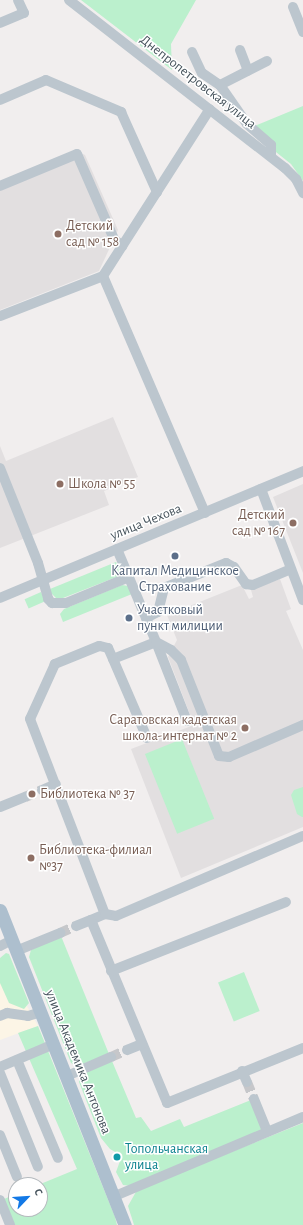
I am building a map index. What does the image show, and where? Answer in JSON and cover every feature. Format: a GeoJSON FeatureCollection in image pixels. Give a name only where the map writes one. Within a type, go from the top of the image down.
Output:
{"type":"FeatureCollection","features":[{"type":"Feature","properties":{"kind":"main road","name":"улица Академика Антонова"},"geometry":{"type":"LineString","coordinates":[[0,910],[115,1196],[125,1225]]}},
{"type":"Feature","properties":{"kind":"street"},"geometry":{"type":"LineString","coordinates":[[0,23],[24,13],[18,0]]}},
{"type":"Feature","properties":{"kind":"street","name":"Днепропетровская улица"},"geometry":{"type":"LineString","coordinates":[[69,0],[285,168],[302,190]]}},
{"type":"Feature","properties":{"kind":"street"},"geometry":{"type":"LineString","coordinates":[[293,7],[303,32]]}},
{"type":"Feature","properties":{"kind":"street"},"geometry":{"type":"LineString","coordinates":[[240,50],[248,70]]}},
{"type":"Feature","properties":{"kind":"street"},"geometry":{"type":"LineString","coordinates":[[192,52],[202,73],[220,85],[247,124],[271,145],[270,156]]}},
{"type":"Feature","properties":{"kind":"street"},"geometry":{"type":"LineString","coordinates":[[220,85],[267,61]]}},
{"type":"Feature","properties":{"kind":"street"},"geometry":{"type":"LineString","coordinates":[[0,100],[46,80],[121,112],[157,192]]}},
{"type":"Feature","properties":{"kind":"street"},"geometry":{"type":"LineString","coordinates":[[0,316],[104,276],[210,109]]}},
{"type":"Feature","properties":{"kind":"street"},"geometry":{"type":"LineString","coordinates":[[0,186],[77,154],[114,239],[122,246]]}},
{"type":"Feature","properties":{"kind":"street"},"geometry":{"type":"LineString","coordinates":[[104,276],[205,513]]}},
{"type":"Feature","properties":{"kind":"street"},"geometry":{"type":"LineString","coordinates":[[0,468],[43,580],[48,599],[60,604],[129,577]]}},
{"type":"Feature","properties":{"kind":"street","name":"улица Чехова"},"geometry":{"type":"LineString","coordinates":[[0,598],[303,471]]}},
{"type":"Feature","properties":{"kind":"street"},"geometry":{"type":"LineString","coordinates":[[261,489],[303,600]]}},
{"type":"Feature","properties":{"kind":"street"},"geometry":{"type":"LineString","coordinates":[[117,549],[187,721]]}},
{"type":"Feature","properties":{"kind":"street"},"geometry":{"type":"LineString","coordinates":[[146,618],[158,612],[164,588],[226,563],[234,567],[246,584],[253,585],[291,569]]}},
{"type":"Feature","properties":{"kind":"street"},"geometry":{"type":"LineString","coordinates":[[113,659],[156,642],[171,650],[182,660],[219,756],[229,757],[303,725]]}},
{"type":"Feature","properties":{"kind":"street"},"geometry":{"type":"LineString","coordinates":[[105,914],[32,724],[31,712],[55,664],[104,646],[113,659],[147,738]]}},
{"type":"Feature","properties":{"kind":"street"},"geometry":{"type":"LineString","coordinates":[[42,790],[56,784]]}},
{"type":"Feature","properties":{"kind":"street"},"geometry":{"type":"LineString","coordinates":[[0,807],[26,797]]}},
{"type":"Feature","properties":{"kind":"street"},"geometry":{"type":"LineString","coordinates":[[76,926],[105,914],[116,916],[303,836]]}},
{"type":"Feature","properties":{"kind":"street"},"geometry":{"type":"LineString","coordinates":[[111,971],[286,902]]}},
{"type":"Feature","properties":{"kind":"street"},"geometry":{"type":"LineString","coordinates":[[91,920],[167,1103],[242,1071],[303,1048]]}},
{"type":"Feature","properties":{"kind":"street"},"geometry":{"type":"LineString","coordinates":[[0,946],[14,946],[60,933]]}},
{"type":"Feature","properties":{"kind":"street"},"geometry":{"type":"LineString","coordinates":[[0,1016],[7,1013],[28,1016],[41,1012]]}},
{"type":"Feature","properties":{"kind":"street"},"geometry":{"type":"LineString","coordinates":[[0,1067],[54,1044]]}},
{"type":"Feature","properties":{"kind":"street"},"geometry":{"type":"LineString","coordinates":[[127,1050],[142,1044]]}},
{"type":"Feature","properties":{"kind":"street"},"geometry":{"type":"LineString","coordinates":[[67,1076],[111,1057]]}},
{"type":"Feature","properties":{"kind":"street"},"geometry":{"type":"LineString","coordinates":[[17,1060],[58,1158]]}},
{"type":"Feature","properties":{"kind":"street"},"geometry":{"type":"LineString","coordinates":[[242,1071],[247,1082]]}},
{"type":"Feature","properties":{"kind":"street"},"geometry":{"type":"LineString","coordinates":[[0,1073],[38,1167]]}},
{"type":"Feature","properties":{"kind":"street"},"geometry":{"type":"LineString","coordinates":[[254,1099],[267,1132]]}},
{"type":"Feature","properties":{"kind":"street"},"geometry":{"type":"LineString","coordinates":[[115,1196],[303,1117]]}},
{"type":"Feature","properties":{"kind":"street"},"geometry":{"type":"LineString","coordinates":[[0,1135],[17,1177]]}},
{"type":"Feature","properties":{"kind":"street"},"geometry":{"type":"LineString","coordinates":[[0,1200],[6,1222]]}},
{"type":"Feature","properties":{"kind":"shaded area","name":"Детский сад № 158"},"geometry":{"type":"Polygon","coordinates":[[[77,151],[85,155],[118,230],[99,271],[0,310],[0,181],[77,151]]]}},
{"type":"Feature","properties":{"kind":"shaded area","name":"Школа № 55"},"geometry":{"type":"Polygon","coordinates":[[[113,417],[138,477],[104,491],[109,505],[0,548],[0,446],[6,461],[113,417]]]}},
{"type":"Feature","properties":{"kind":"shaded area","name":"Детский сад № 167"},"geometry":{"type":"Polygon","coordinates":[[[303,484],[303,573],[273,497],[303,484]]]}},
{"type":"Feature","properties":{"kind":"shaded area","name":"Саратовская кадетская школа-интернат № 2"},"geometry":{"type":"Polygon","coordinates":[[[280,579],[291,609],[286,611],[303,650],[303,827],[181,878],[131,749],[194,725],[168,657],[177,640],[167,615],[242,585],[249,599],[253,597],[251,590],[280,579]]]}},
{"type":"Feature","properties":{"kind":"shaded area"},"geometry":{"type":"Polygon","coordinates":[[[0,958],[38,1026],[0,1040],[0,958]]]}},
{"type":"Feature","properties":{"kind":"green space"},"geometry":{"type":"Polygon","coordinates":[[[81,0],[196,0],[171,44],[172,70],[81,0]]]}},
{"type":"Feature","properties":{"kind":"green space"},"geometry":{"type":"Polygon","coordinates":[[[303,106],[303,181],[291,164],[247,129],[303,106]]]}},
{"type":"Feature","properties":{"kind":"green space"},"geometry":{"type":"Polygon","coordinates":[[[116,562],[122,572],[119,576],[63,598],[56,598],[51,593],[50,589],[116,562]]]}},
{"type":"Feature","properties":{"kind":"green space"},"geometry":{"type":"Polygon","coordinates":[[[122,585],[128,586],[132,594],[63,622],[60,614],[64,609],[122,585]]]}},
{"type":"Feature","properties":{"kind":"green space"},"geometry":{"type":"Polygon","coordinates":[[[41,592],[45,601],[29,608],[25,599],[41,592]]]}},
{"type":"Feature","properties":{"kind":"green space"},"geometry":{"type":"Polygon","coordinates":[[[182,739],[214,819],[177,834],[145,754],[182,739]]]}},
{"type":"Feature","properties":{"kind":"green space"},"geometry":{"type":"Polygon","coordinates":[[[303,787],[302,817],[297,814],[291,795],[294,790],[303,787]]]}},
{"type":"Feature","properties":{"kind":"green space"},"geometry":{"type":"Polygon","coordinates":[[[61,936],[109,1054],[77,1066],[71,1063],[29,957],[31,950],[61,936]]]}},
{"type":"Feature","properties":{"kind":"green space"},"geometry":{"type":"Polygon","coordinates":[[[6,953],[9,954],[29,1003],[24,1009],[9,1003],[0,983],[0,958],[6,953]]]}},
{"type":"Feature","properties":{"kind":"green space"},"geometry":{"type":"Polygon","coordinates":[[[244,972],[260,1011],[234,1021],[218,982],[244,972]]]}},
{"type":"Feature","properties":{"kind":"green space"},"geometry":{"type":"Polygon","coordinates":[[[38,1026],[117,1225],[15,1225],[12,1217],[48,1217],[48,1181],[77,1169],[18,1033],[38,1026]]]}},
{"type":"Feature","properties":{"kind":"green space"},"geometry":{"type":"Polygon","coordinates":[[[112,1061],[136,1118],[141,1117],[151,1131],[180,1119],[184,1127],[251,1100],[264,1131],[131,1186],[123,1185],[116,1172],[120,1161],[117,1153],[110,1149],[101,1138],[79,1082],[81,1075],[112,1061]]]}},
{"type":"Feature","properties":{"kind":"green space"},"geometry":{"type":"Polygon","coordinates":[[[303,1123],[303,1225],[134,1225],[128,1206],[137,1190],[303,1123]]]}},
{"type":"Feature","properties":{"kind":"green space"},"geometry":{"type":"Polygon","coordinates":[[[8,1197],[8,1208],[4,1199],[8,1197]]]}},
{"type":"Feature","properties":{"kind":"tunnel"},"geometry":{"type":"LineString","coordinates":[[25,797],[42,790]]}},
{"type":"Feature","properties":{"kind":"tunnel"},"geometry":{"type":"LineString","coordinates":[[60,933],[76,926]]}},
{"type":"Feature","properties":{"kind":"tunnel"},"geometry":{"type":"LineString","coordinates":[[111,1057],[127,1050]]}},
{"type":"Feature","properties":{"kind":"tunnel"},"geometry":{"type":"LineString","coordinates":[[247,1082],[254,1099]]}},
{"type":"Feature","properties":{"kind":"place","name":"Детский сад № 158"},"geometry":{"type":"Point","coordinates":[58,234]}},
{"type":"Feature","properties":{"kind":"place","name":"Школа № 55"},"geometry":{"type":"Point","coordinates":[60,484]}},
{"type":"Feature","properties":{"kind":"place","name":"Детский сад № 167"},"geometry":{"type":"Point","coordinates":[293,523]}},
{"type":"Feature","properties":{"kind":"place","name":"Капитал Медицинское Страхование"},"geometry":{"type":"Point","coordinates":[175,556]}},
{"type":"Feature","properties":{"kind":"place","name":"Участковый пункт милиции"},"geometry":{"type":"Point","coordinates":[129,618]}},
{"type":"Feature","properties":{"kind":"place","name":"Саратовская кадетская школа-интернат № 2"},"geometry":{"type":"Point","coordinates":[245,728]}},
{"type":"Feature","properties":{"kind":"place","name":"Библиотека № 37"},"geometry":{"type":"Point","coordinates":[32,794]}},
{"type":"Feature","properties":{"kind":"place","name":"Библиотека-филиал №37"},"geometry":{"type":"Point","coordinates":[31,858]}},
{"type":"Feature","properties":{"kind":"place","name":"Топольчанская улица"},"geometry":{"type":"Point","coordinates":[117,1157]}}]}
